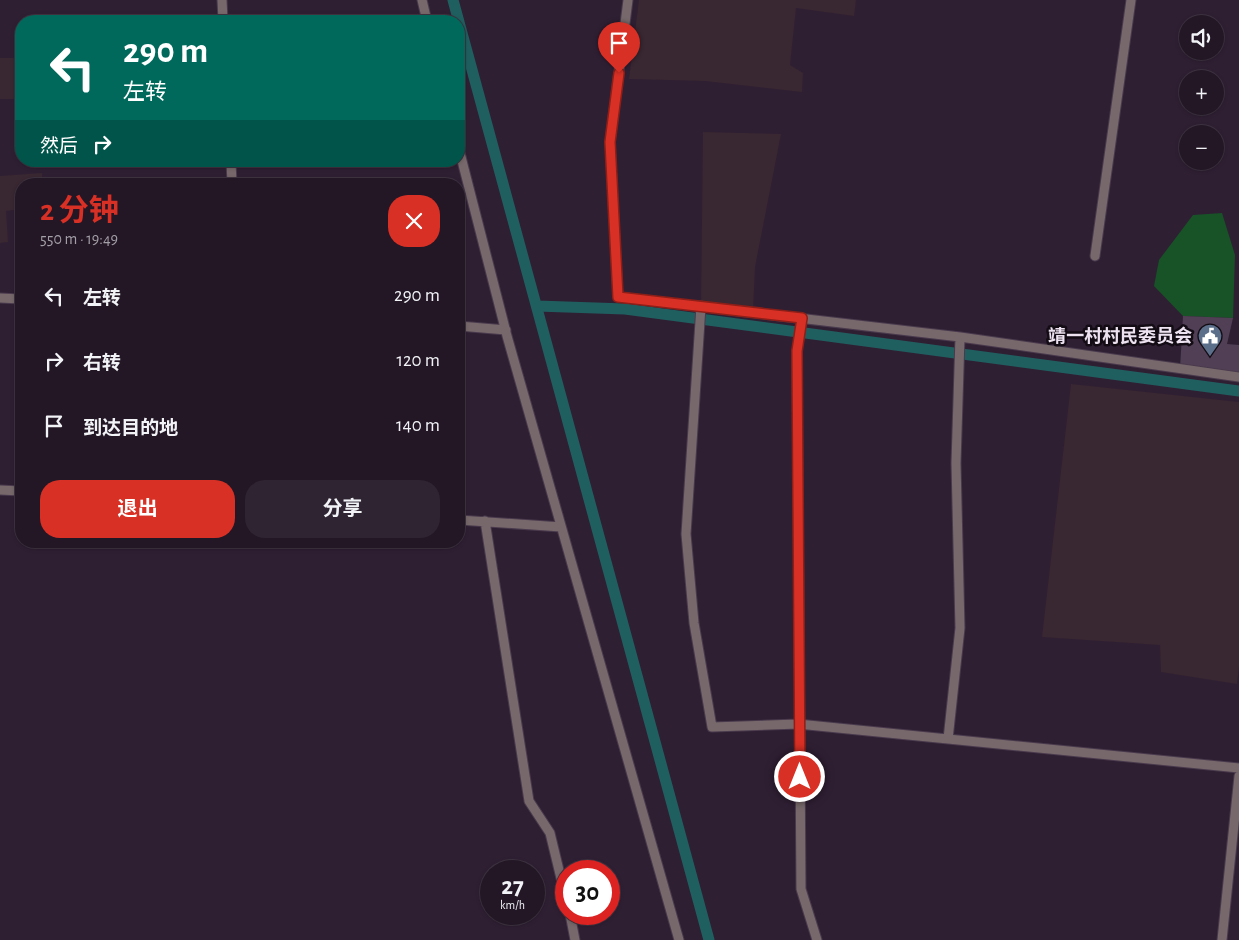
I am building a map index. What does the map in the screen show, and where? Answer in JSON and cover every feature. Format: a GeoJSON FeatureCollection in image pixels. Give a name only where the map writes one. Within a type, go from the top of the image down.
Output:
{"type":"FeatureCollection","features":[{"type":"Feature","properties":{"kind":"street"},"geometry":{"type":"LineString","coordinates":[[222,0],[223,15]]}},
{"type":"Feature","properties":{"kind":"street"},"geometry":{"type":"LineString","coordinates":[[422,0],[426,15]]}},
{"type":"Feature","properties":{"kind":"street"},"geometry":{"type":"LineString","coordinates":[[628,0],[610,142],[618,297],[960,337],[1239,377]]}},
{"type":"Feature","properties":{"kind":"street"},"geometry":{"type":"LineString","coordinates":[[1096,256],[1131,0]]}},
{"type":"Feature","properties":{"kind":"street"},"geometry":{"type":"LineString","coordinates":[[464,167],[506,330],[679,940]]}},
{"type":"Feature","properties":{"kind":"street"},"geometry":{"type":"LineString","coordinates":[[0,298],[15,299]]}},
{"type":"Feature","properties":{"kind":"street"},"geometry":{"type":"LineString","coordinates":[[701,306],[686,534],[694,623],[712,727],[800,724],[1239,768]]}},
{"type":"Feature","properties":{"kind":"street"},"geometry":{"type":"LineString","coordinates":[[802,318],[797,351],[801,889],[817,940]]}},
{"type":"Feature","properties":{"kind":"street"},"geometry":{"type":"LineString","coordinates":[[465,327],[506,330]]}},
{"type":"Feature","properties":{"kind":"street"},"geometry":{"type":"LineString","coordinates":[[948,739],[960,628],[956,463],[960,337]]}},
{"type":"Feature","properties":{"kind":"street"},"geometry":{"type":"LineString","coordinates":[[0,490],[15,491]]}},
{"type":"Feature","properties":{"kind":"street"},"geometry":{"type":"LineString","coordinates":[[465,520],[561,527]]}},
{"type":"Feature","properties":{"kind":"street"},"geometry":{"type":"LineString","coordinates":[[485,522],[529,801],[550,833],[557,860]]}},
{"type":"Feature","properties":{"kind":"street"},"geometry":{"type":"LineString","coordinates":[[1222,940],[1239,776]]}},
{"type":"Feature","properties":{"kind":"street"},"geometry":{"type":"LineString","coordinates":[[572,925],[574,940]]}},
{"type":"Feature","properties":{"kind":"shaded area"},"geometry":{"type":"Polygon","coordinates":[[[639,0],[856,0],[854,16],[796,8],[790,65],[803,73],[802,92],[705,81],[629,79],[639,0]]]}},
{"type":"Feature","properties":{"kind":"shaded area"},"geometry":{"type":"Polygon","coordinates":[[[0,58],[15,58],[15,99],[0,99],[0,58]]]}},
{"type":"Feature","properties":{"kind":"shaded area"},"geometry":{"type":"Polygon","coordinates":[[[703,132],[781,134],[755,267],[753,312],[701,306],[703,132]]]}},
{"type":"Feature","properties":{"kind":"shaded area"},"geometry":{"type":"Polygon","coordinates":[[[42,173],[42,178],[15,178],[15,210],[6,211],[8,242],[0,243],[0,176],[42,173]]]}},
{"type":"Feature","properties":{"kind":"shaded area"},"geometry":{"type":"Polygon","coordinates":[[[1071,384],[1239,402],[1239,667],[1237,684],[1161,672],[1160,645],[1042,637],[1071,384]]]}},
{"type":"Feature","properties":{"kind":"green space"},"geometry":{"type":"Polygon","coordinates":[[[1222,213],[1235,255],[1233,318],[1183,316],[1154,286],[1159,260],[1193,215],[1222,213]]]}},
{"type":"Feature","properties":{"kind":"building","name":"靖一村村民委员会"},"geometry":{"type":"Polygon","coordinates":[[[1183,316],[1233,318],[1227,344],[1239,345],[1239,377],[1180,369],[1183,316]]]}},
{"type":"Feature","properties":{"kind":"waterway"},"geometry":{"type":"LineString","coordinates":[[453,0],[457,15]]}},
{"type":"Feature","properties":{"kind":"waterway"},"geometry":{"type":"LineString","coordinates":[[465,44],[709,940]]}},
{"type":"Feature","properties":{"kind":"waterway"},"geometry":{"type":"LineString","coordinates":[[537,306],[625,309],[1239,391]]}},
{"type":"Feature","properties":{"kind":"place","name":"靖一村村民委员会"},"geometry":{"type":"Point","coordinates":[1210,357]}},
{"type":"Feature","properties":{"kind":"route"},"geometry":{"type":"LineString","coordinates":[[619,73],[610,142],[618,297],[802,318],[797,351],[800,777]]}}]}
